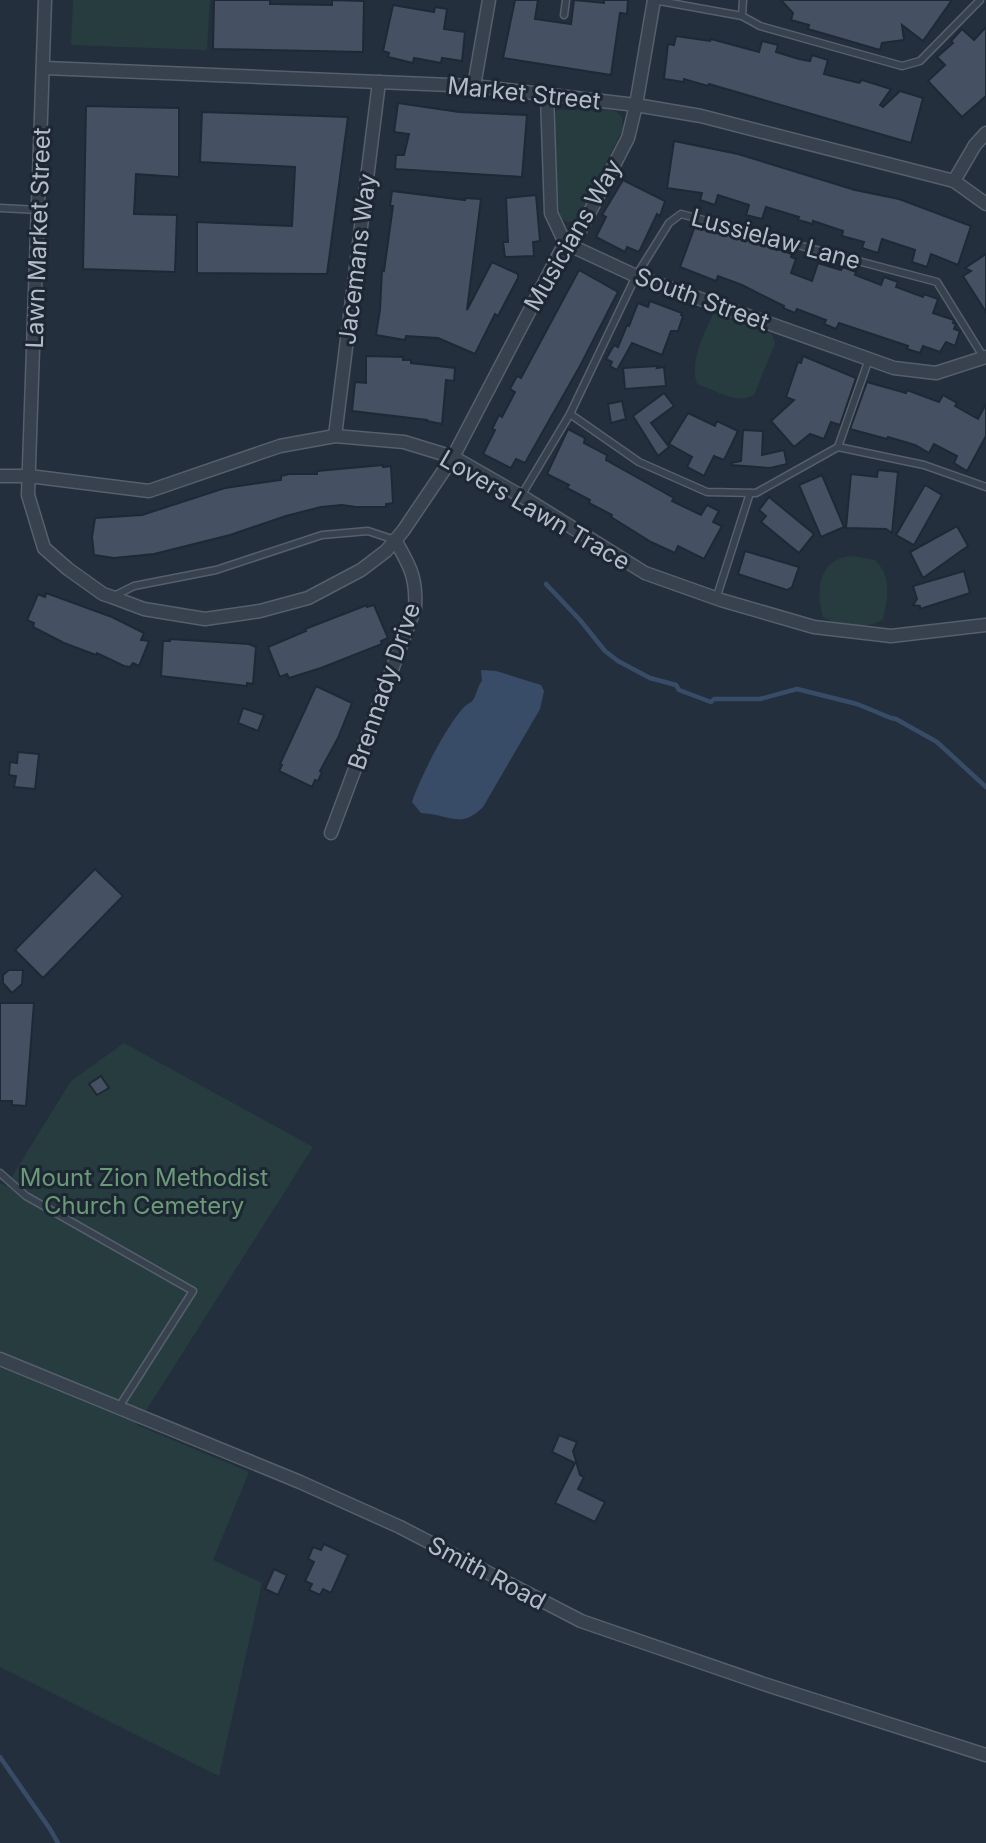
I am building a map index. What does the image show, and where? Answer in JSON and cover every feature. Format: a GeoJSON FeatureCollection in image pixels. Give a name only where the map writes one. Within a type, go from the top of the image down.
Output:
{"type":"FeatureCollection","features":[{"type":"Feature","properties":{"kind":"street","name":"Lawn Market Street"},"geometry":{"type":"LineString","coordinates":[[45,0],[45,68],[28,495],[44,548],[68,569],[103,594],[112,597]]}},
{"type":"Feature","properties":{"kind":"street"},"geometry":{"type":"LineString","coordinates":[[474,86],[489,0]]}},
{"type":"Feature","properties":{"kind":"street","name":"Musicians Way"},"geometry":{"type":"LineString","coordinates":[[112,597],[144,609],[205,619],[260,611],[309,598],[361,569],[386,551],[453,457],[565,243],[581,229],[628,138],[654,0]]}},
{"type":"Feature","properties":{"kind":"street","name":"Market Street"},"geometry":{"type":"LineString","coordinates":[[45,68],[474,86],[636,105],[701,116],[954,181],[986,204]]}},
{"type":"Feature","properties":{"kind":"street","name":"Jacemans Way"},"geometry":{"type":"LineString","coordinates":[[335,436],[379,82]]}},
{"type":"Feature","properties":{"kind":"street"},"geometry":{"type":"LineString","coordinates":[[547,95],[551,213],[565,243]]}},
{"type":"Feature","properties":{"kind":"street"},"geometry":{"type":"LineString","coordinates":[[954,181],[975,145],[986,133]]}},
{"type":"Feature","properties":{"kind":"street","name":"South Street"},"geometry":{"type":"LineString","coordinates":[[565,243],[636,276],[894,368],[936,373],[985,358]]}},
{"type":"Feature","properties":{"kind":"street","name":"Lovers Lawn Trace"},"geometry":{"type":"LineString","coordinates":[[0,476],[29,476],[149,491],[280,446],[335,436],[404,442],[453,457],[645,573],[716,599],[814,627],[891,636],[986,625]]}},
{"type":"Feature","properties":{"kind":"street","name":"Brennady Drive"},"geometry":{"type":"LineString","coordinates":[[331,833],[415,608],[417,587],[395,540]]}},
{"type":"Feature","properties":{"kind":"street","name":"Smith Road"},"geometry":{"type":"LineString","coordinates":[[0,1359],[300,1482],[400,1527],[581,1621],[764,1684],[986,1755]]}},
{"type":"Feature","properties":{"kind":"lane"},"geometry":{"type":"LineString","coordinates":[[564,15],[566,0]]}},
{"type":"Feature","properties":{"kind":"lane"},"geometry":{"type":"LineString","coordinates":[[654,0],[742,16],[760,26],[902,66],[920,61],[980,0]]}},
{"type":"Feature","properties":{"kind":"lane"},"geometry":{"type":"LineString","coordinates":[[742,16],[743,0]]}},
{"type":"Feature","properties":{"kind":"lane"},"geometry":{"type":"LineString","coordinates":[[0,208],[39,210]]}},
{"type":"Feature","properties":{"kind":"lane","name":"Lussielaw Lane"},"geometry":{"type":"LineString","coordinates":[[520,496],[570,414],[636,276],[669,223],[681,214],[937,282],[985,358]]}},
{"type":"Feature","properties":{"kind":"lane"},"geometry":{"type":"LineString","coordinates":[[838,447],[869,359]]}},
{"type":"Feature","properties":{"kind":"lane"},"geometry":{"type":"LineString","coordinates":[[570,414],[639,462],[707,492],[756,493],[838,447],[924,465],[986,487]]}},
{"type":"Feature","properties":{"kind":"lane"},"geometry":{"type":"LineString","coordinates":[[716,599],[750,493]]}},
{"type":"Feature","properties":{"kind":"lane"},"geometry":{"type":"LineString","coordinates":[[112,597],[134,586],[215,570],[322,535],[368,531],[395,540]]}},
{"type":"Feature","properties":{"kind":"lane"},"geometry":{"type":"LineString","coordinates":[[0,1173],[26,1196],[193,1291],[119,1407]]}},
{"type":"Feature","properties":{"kind":"green space"},"geometry":{"type":"Polygon","coordinates":[[[73,0],[210,0],[207,50],[71,45],[73,0]]]}},
{"type":"Feature","properties":{"kind":"green space"},"geometry":{"type":"Polygon","coordinates":[[[594,107],[615,111],[622,117],[623,129],[581,213],[575,221],[568,222],[561,219],[559,211],[553,121],[556,110],[584,110],[594,107]]]}},
{"type":"Feature","properties":{"kind":"green space"},"geometry":{"type":"Polygon","coordinates":[[[717,313],[772,334],[775,343],[754,395],[747,398],[733,397],[697,384],[696,357],[713,314],[717,313]]]}},
{"type":"Feature","properties":{"kind":"green space"},"geometry":{"type":"Polygon","coordinates":[[[852,556],[875,560],[886,580],[883,619],[869,625],[853,626],[823,617],[820,596],[822,577],[832,563],[852,556]]]}},
{"type":"Feature","properties":{"kind":"green space","name":"Mount Zion Methodist Church Cemetery"},"geometry":{"type":"Polygon","coordinates":[[[124,1043],[313,1147],[137,1425],[249,1472],[213,1560],[262,1583],[219,1776],[0,1667],[0,1183],[6,1186],[71,1081],[124,1043]]]}},
{"type":"Feature","properties":{"kind":"water"},"geometry":{"type":"Polygon","coordinates":[[[481,670],[496,671],[541,685],[544,691],[540,709],[483,807],[475,814],[468,818],[454,819],[421,813],[412,802],[416,791],[449,727],[474,698],[482,681],[481,670]]]}},
{"type":"Feature","properties":{"kind":"building"},"geometry":{"type":"Polygon","coordinates":[[[214,0],[270,0],[270,4],[332,5],[332,0],[364,1],[363,52],[213,49],[214,0]]]}},
{"type":"Feature","properties":{"kind":"building"},"geometry":{"type":"Polygon","coordinates":[[[515,0],[538,0],[535,19],[571,24],[574,0],[604,3],[604,0],[628,0],[627,14],[620,13],[611,75],[503,58],[515,0]]]}},
{"type":"Feature","properties":{"kind":"building"},"geometry":{"type":"Polygon","coordinates":[[[781,0],[952,0],[923,41],[902,25],[904,40],[882,43],[880,50],[808,29],[809,25],[791,20],[793,13],[781,0]]]}},
{"type":"Feature","properties":{"kind":"building"},"geometry":{"type":"Polygon","coordinates":[[[393,5],[434,12],[435,7],[447,9],[444,29],[465,32],[462,61],[442,58],[441,63],[414,58],[413,63],[388,57],[389,53],[383,51],[393,5]]]}},
{"type":"Feature","properties":{"kind":"building"},"geometry":{"type":"Polygon","coordinates":[[[986,27],[986,96],[962,117],[928,81],[945,65],[937,57],[953,43],[951,41],[962,29],[974,40],[986,27]]]}},
{"type":"Feature","properties":{"kind":"building"},"geometry":{"type":"Polygon","coordinates":[[[676,36],[711,39],[759,52],[762,41],[778,45],[776,52],[799,59],[810,61],[812,55],[828,60],[824,74],[859,83],[862,80],[891,89],[880,105],[883,107],[900,91],[923,98],[911,143],[709,84],[708,86],[684,79],[684,82],[664,79],[668,44],[674,45],[676,36]]]}},
{"type":"Feature","properties":{"kind":"building"},"geometry":{"type":"Polygon","coordinates":[[[398,103],[459,112],[527,115],[522,177],[395,169],[396,155],[404,155],[409,134],[394,132],[398,103]]]}},
{"type":"Feature","properties":{"kind":"building"},"geometry":{"type":"Polygon","coordinates":[[[86,106],[179,108],[179,177],[136,174],[134,214],[177,215],[175,272],[83,269],[86,106]]]}},
{"type":"Feature","properties":{"kind":"building"},"geometry":{"type":"Polygon","coordinates":[[[202,112],[348,117],[327,274],[197,273],[197,222],[292,226],[295,167],[200,162],[202,112]]]}},
{"type":"Feature","properties":{"kind":"building"},"geometry":{"type":"Polygon","coordinates":[[[674,141],[738,154],[855,190],[899,199],[971,226],[958,265],[931,254],[927,267],[912,262],[915,250],[882,239],[878,253],[862,248],[864,242],[842,236],[843,231],[813,221],[813,224],[798,220],[799,217],[766,207],[762,219],[746,215],[749,205],[718,195],[715,205],[700,200],[702,193],[667,188],[674,141]]]}},
{"type":"Feature","properties":{"kind":"building"},"geometry":{"type":"Polygon","coordinates":[[[623,180],[665,201],[660,216],[657,214],[639,252],[627,247],[625,252],[596,237],[606,217],[602,215],[623,180]]]}},
{"type":"Feature","properties":{"kind":"building"},"geometry":{"type":"Polygon","coordinates":[[[392,191],[465,200],[481,199],[467,310],[492,262],[518,274],[518,278],[498,316],[495,314],[475,354],[438,338],[406,336],[405,340],[376,335],[382,270],[384,271],[393,206],[390,206],[392,191]]]}},
{"type":"Feature","properties":{"kind":"building"},"geometry":{"type":"Polygon","coordinates":[[[536,195],[540,241],[533,242],[534,256],[505,257],[503,242],[508,242],[506,198],[536,195]]]}},
{"type":"Feature","properties":{"kind":"building"},"geometry":{"type":"Polygon","coordinates":[[[695,226],[742,236],[792,254],[791,257],[796,259],[791,273],[812,281],[818,263],[841,270],[843,267],[881,285],[884,277],[898,282],[896,287],[923,297],[924,294],[938,299],[933,313],[954,320],[954,329],[960,331],[955,346],[946,342],[940,352],[923,346],[920,353],[907,349],[908,346],[839,323],[836,329],[824,324],[826,320],[797,309],[795,313],[783,308],[784,306],[742,285],[718,276],[716,281],[680,267],[695,226]]]}},
{"type":"Feature","properties":{"kind":"building"},"geometry":{"type":"Polygon","coordinates":[[[986,254],[986,312],[963,276],[971,271],[965,268],[986,254]]]}},
{"type":"Feature","properties":{"kind":"building"},"geometry":{"type":"Polygon","coordinates":[[[579,270],[618,292],[525,463],[516,459],[511,468],[483,454],[499,415],[502,417],[515,392],[510,389],[517,376],[521,378],[579,270]]]}},
{"type":"Feature","properties":{"kind":"building"},"geometry":{"type":"Polygon","coordinates":[[[650,301],[682,313],[678,331],[671,331],[662,355],[632,343],[617,370],[610,366],[612,362],[606,359],[614,345],[618,347],[638,303],[648,307],[650,301]]]}},
{"type":"Feature","properties":{"kind":"building"},"geometry":{"type":"Polygon","coordinates":[[[366,356],[403,357],[403,360],[411,360],[411,363],[455,368],[454,381],[446,380],[442,424],[352,411],[355,382],[366,383],[366,356]]]}},
{"type":"Feature","properties":{"kind":"building"},"geometry":{"type":"Polygon","coordinates":[[[803,356],[856,378],[840,425],[831,422],[824,439],[810,434],[794,447],[771,421],[794,400],[786,397],[798,362],[801,363],[803,356]]]}},
{"type":"Feature","properties":{"kind":"building"},"geometry":{"type":"Polygon","coordinates":[[[658,366],[657,368],[664,367],[666,386],[625,389],[623,368],[658,366]]]}},
{"type":"Feature","properties":{"kind":"building"},"geometry":{"type":"Polygon","coordinates":[[[867,382],[906,393],[907,390],[939,402],[943,395],[957,403],[955,406],[978,419],[986,404],[986,436],[967,471],[954,463],[957,456],[934,444],[929,453],[915,445],[850,429],[867,382]]]}},
{"type":"Feature","properties":{"kind":"building"},"geometry":{"type":"Polygon","coordinates":[[[664,393],[674,406],[651,423],[669,447],[658,456],[633,416],[664,393]]]}},
{"type":"Feature","properties":{"kind":"building"},"geometry":{"type":"Polygon","coordinates":[[[622,401],[626,419],[611,423],[608,404],[622,401]]]}},
{"type":"Feature","properties":{"kind":"building"},"geometry":{"type":"Polygon","coordinates":[[[688,413],[715,426],[717,421],[738,431],[724,460],[714,456],[704,476],[687,467],[692,457],[669,444],[688,413]]]}},
{"type":"Feature","properties":{"kind":"building"},"geometry":{"type":"Polygon","coordinates":[[[568,429],[585,438],[584,443],[607,455],[606,460],[674,498],[672,501],[701,515],[707,505],[719,511],[713,522],[722,526],[704,559],[678,546],[675,553],[651,542],[589,503],[590,500],[567,488],[569,485],[547,474],[568,429]]]}},
{"type":"Feature","properties":{"kind":"building"},"geometry":{"type":"Polygon","coordinates":[[[743,430],[763,431],[762,455],[784,450],[787,464],[770,468],[731,465],[741,461],[743,430]]]}},
{"type":"Feature","properties":{"kind":"building"},"geometry":{"type":"Polygon","coordinates":[[[391,466],[393,503],[386,504],[386,507],[321,507],[230,535],[154,554],[114,558],[94,555],[92,537],[95,518],[142,515],[225,488],[281,480],[281,476],[289,474],[317,474],[317,471],[391,466]]]}},
{"type":"Feature","properties":{"kind":"building"},"geometry":{"type":"Polygon","coordinates":[[[878,470],[898,472],[892,533],[886,529],[846,528],[851,474],[877,477],[878,470]]]}},
{"type":"Feature","properties":{"kind":"building"},"geometry":{"type":"Polygon","coordinates":[[[822,475],[844,527],[821,537],[799,485],[822,475]]]}},
{"type":"Feature","properties":{"kind":"building"},"geometry":{"type":"Polygon","coordinates":[[[925,485],[942,495],[914,545],[896,535],[925,485]]]}},
{"type":"Feature","properties":{"kind":"building"},"geometry":{"type":"Polygon","coordinates":[[[769,497],[814,534],[799,553],[761,522],[766,516],[759,510],[769,497]]]}},
{"type":"Feature","properties":{"kind":"building"},"geometry":{"type":"Polygon","coordinates":[[[957,526],[968,546],[923,578],[910,552],[957,526]]]}},
{"type":"Feature","properties":{"kind":"building"},"geometry":{"type":"Polygon","coordinates":[[[745,551],[799,567],[792,587],[787,590],[738,574],[745,551]]]}},
{"type":"Feature","properties":{"kind":"building"},"geometry":{"type":"Polygon","coordinates":[[[964,571],[970,593],[920,609],[920,606],[913,605],[917,599],[913,586],[964,571]]]}},
{"type":"Feature","properties":{"kind":"building"},"geometry":{"type":"Polygon","coordinates":[[[46,593],[112,617],[144,633],[141,640],[149,641],[139,666],[133,663],[130,667],[124,666],[97,653],[96,655],[64,643],[33,627],[34,623],[27,620],[38,594],[45,597],[46,593]]]}},
{"type":"Feature","properties":{"kind":"building"},"geometry":{"type":"Polygon","coordinates":[[[367,605],[374,605],[388,638],[381,641],[382,644],[321,668],[289,678],[287,674],[280,677],[268,647],[306,631],[305,629],[367,605]]]}},
{"type":"Feature","properties":{"kind":"building"},"geometry":{"type":"Polygon","coordinates":[[[170,639],[249,644],[256,647],[253,684],[247,683],[247,686],[161,676],[163,641],[170,639]]]}},
{"type":"Feature","properties":{"kind":"building"},"geometry":{"type":"Polygon","coordinates":[[[316,686],[352,703],[338,738],[320,771],[322,772],[318,781],[315,780],[312,787],[279,771],[316,686]]]}},
{"type":"Feature","properties":{"kind":"building"},"geometry":{"type":"Polygon","coordinates":[[[243,708],[264,715],[258,731],[238,723],[243,708]]]}},
{"type":"Feature","properties":{"kind":"building"},"geometry":{"type":"Polygon","coordinates":[[[18,752],[39,754],[35,789],[14,787],[16,776],[9,775],[10,762],[17,763],[18,752]]]}},
{"type":"Feature","properties":{"kind":"building"},"geometry":{"type":"Polygon","coordinates":[[[95,869],[123,896],[43,978],[15,950],[95,869]]]}},
{"type":"Feature","properties":{"kind":"building"},"geometry":{"type":"Polygon","coordinates":[[[9,970],[23,970],[22,984],[12,993],[3,983],[3,975],[9,970]]]}},
{"type":"Feature","properties":{"kind":"building"},"geometry":{"type":"Polygon","coordinates":[[[0,1003],[34,1003],[26,1106],[12,1105],[12,1101],[0,1101],[0,1003]]]}},
{"type":"Feature","properties":{"kind":"building"},"geometry":{"type":"Polygon","coordinates":[[[101,1076],[109,1088],[97,1095],[89,1084],[101,1076]]]}},
{"type":"Feature","properties":{"kind":"building"},"geometry":{"type":"Polygon","coordinates":[[[559,1435],[577,1442],[573,1451],[580,1475],[584,1477],[578,1489],[605,1502],[595,1522],[555,1503],[575,1463],[552,1452],[559,1435]]]}},
{"type":"Feature","properties":{"kind":"building"},"geometry":{"type":"Polygon","coordinates":[[[324,1544],[348,1555],[331,1593],[323,1589],[320,1595],[309,1590],[312,1584],[305,1581],[314,1562],[308,1559],[313,1547],[321,1550],[324,1544]]]}},
{"type":"Feature","properties":{"kind":"building"},"geometry":{"type":"Polygon","coordinates":[[[274,1569],[287,1575],[278,1595],[265,1589],[274,1569]]]}},
{"type":"Feature","properties":{"kind":"waterway"},"geometry":{"type":"LineString","coordinates":[[546,584],[605,651],[650,678],[676,685],[679,690],[711,702],[714,699],[760,699],[797,689],[857,704],[896,719],[937,742],[986,787]]}},
{"type":"Feature","properties":{"kind":"waterway"},"geometry":{"type":"LineString","coordinates":[[0,1757],[58,1843]]}}]}
